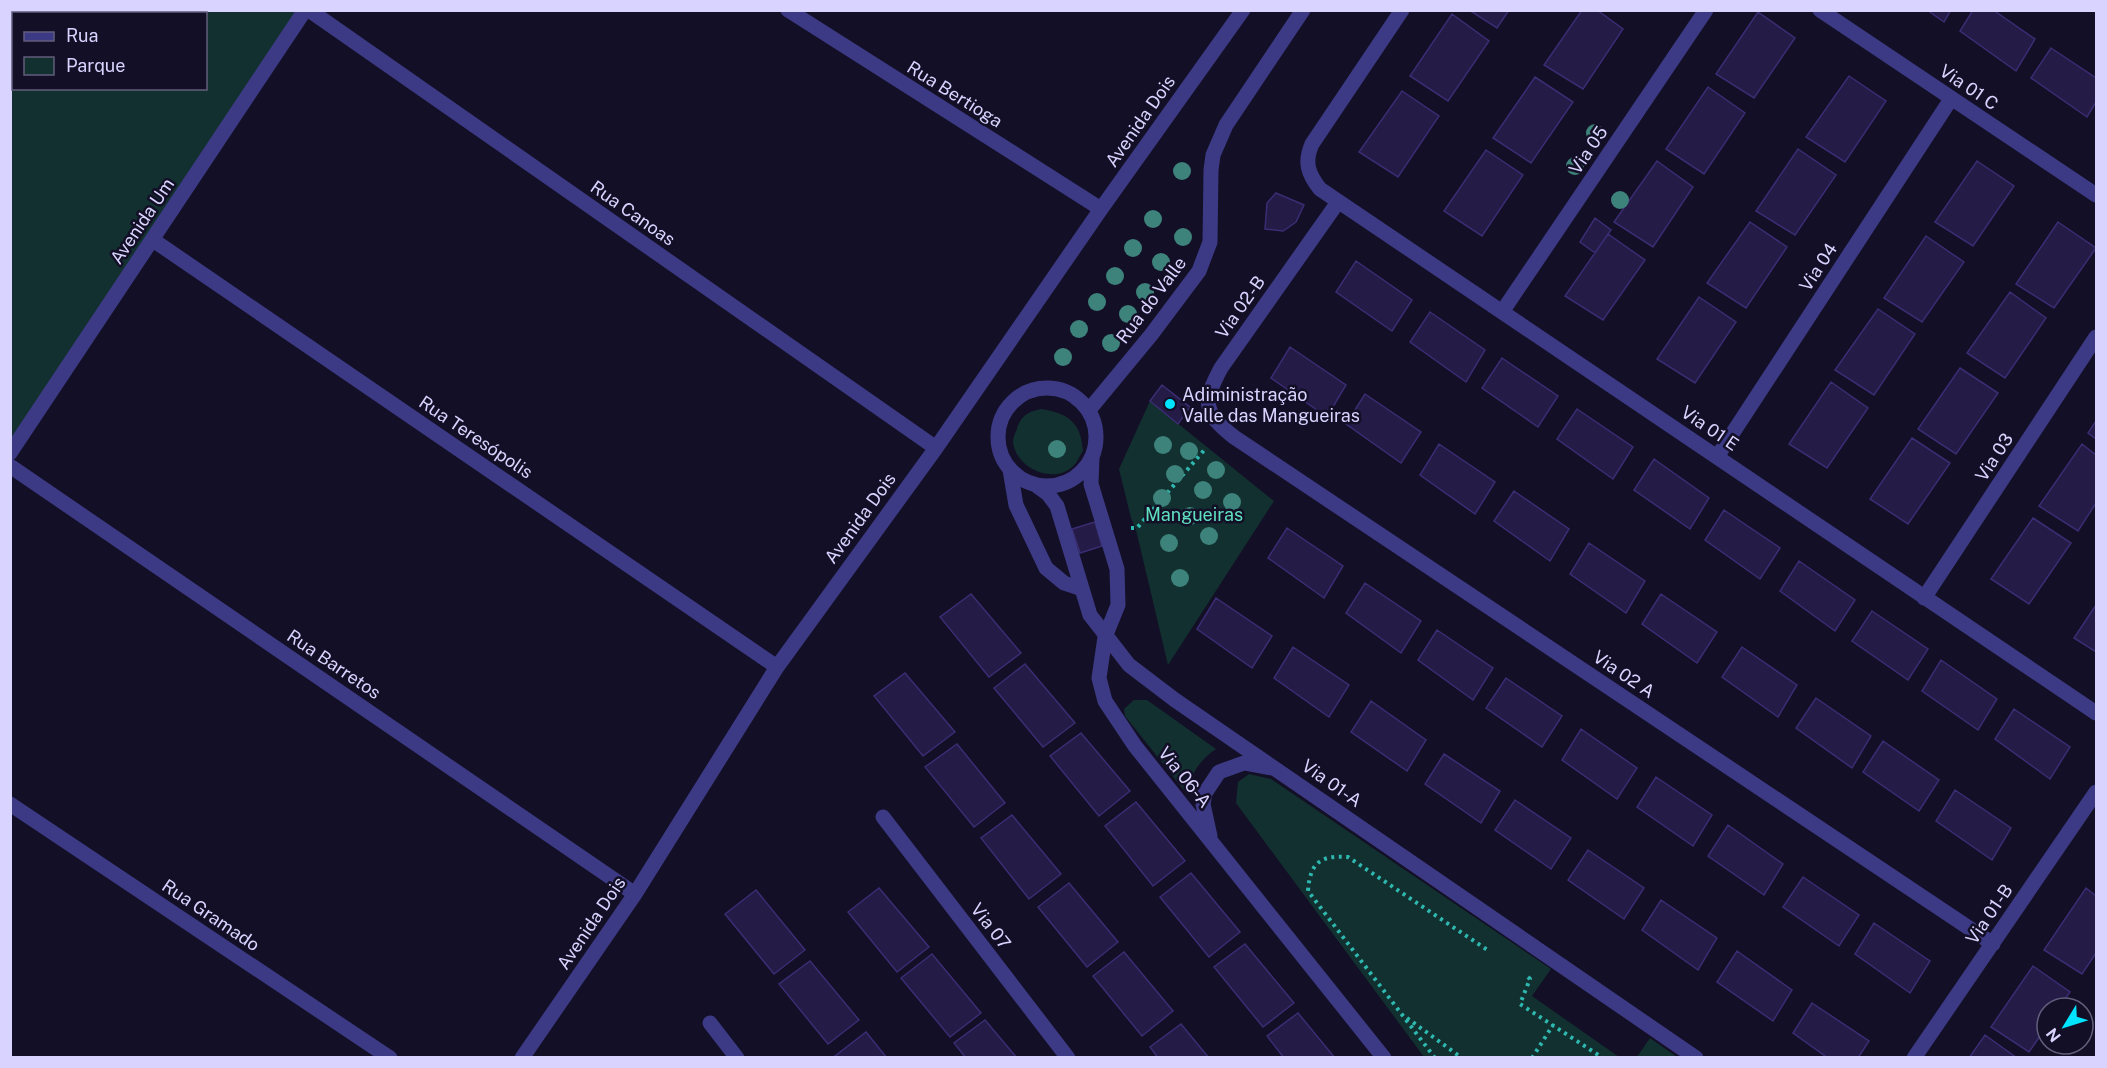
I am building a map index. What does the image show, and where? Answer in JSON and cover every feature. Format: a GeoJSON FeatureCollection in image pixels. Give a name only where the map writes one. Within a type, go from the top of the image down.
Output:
{"type":"FeatureCollection","features":[{"type":"Feature","properties":{"kind":"street","name":"Avenida Um"},"geometry":{"type":"LineString","coordinates":[[10,453],[307,10]]}},
{"type":"Feature","properties":{"kind":"street","name":"Rua Canoas"},"geometry":{"type":"LineString","coordinates":[[307,10],[936,448]]}},
{"type":"Feature","properties":{"kind":"street","name":"Rua Bertioga"},"geometry":{"type":"LineString","coordinates":[[788,10],[1101,210]]}},
{"type":"Feature","properties":{"kind":"street","name":"Avenida Dois"},"geometry":{"type":"LineString","coordinates":[[522,1058],[635,894],[777,667],[936,448],[1243,10]]}},
{"type":"Feature","properties":{"kind":"street","name":"Rua do Valle"},"geometry":{"type":"LineString","coordinates":[[1089,410],[1151,335],[1199,271],[1210,243],[1213,155],[1226,125],[1303,10]]}},
{"type":"Feature","properties":{"kind":"street","name":"Via 01 E"},"geometry":{"type":"LineString","coordinates":[[1402,10],[1312,144],[1308,153],[1308,170],[1320,189],[2097,713]]}},
{"type":"Feature","properties":{"kind":"street","name":"Via 05"},"geometry":{"type":"LineString","coordinates":[[1502,312],[1706,10]]}},
{"type":"Feature","properties":{"kind":"street","name":"Via 01 C"},"geometry":{"type":"LineString","coordinates":[[1820,10],[2097,195]]}},
{"type":"Feature","properties":{"kind":"street","name":"Via 04"},"geometry":{"type":"LineString","coordinates":[[1717,457],[1951,99]]}},
{"type":"Feature","properties":{"kind":"street","name":"Via 02-B"},"geometry":{"type":"LineString","coordinates":[[1229,433],[1209,409],[1209,389],[1221,368],[1338,202]]}},
{"type":"Feature","properties":{"kind":"street","name":"Rua Teresópolis"},"geometry":{"type":"LineString","coordinates":[[153,240],[777,667]]}},
{"type":"Feature","properties":{"kind":"street","name":"Via 03"},"geometry":{"type":"LineString","coordinates":[[1924,598],[2097,336]]}},
{"type":"Feature","properties":{"kind":"street"},"geometry":{"type":"LineString","coordinates":[[1048,387],[1064,390],[1078,398],[1089,410],[1096,425],[1091,484],[1117,569],[1118,605],[1105,637],[1089,615],[1057,506],[1048,494],[1037,486],[1021,480],[1010,470],[1001,456],[997,440],[999,424],[1006,409],[1017,397],[1031,390],[1048,387]]}},
{"type":"Feature","properties":{"kind":"street","name":"Via 02 A"},"geometry":{"type":"LineString","coordinates":[[1229,433],[1993,944]]}},
{"type":"Feature","properties":{"kind":"street"},"geometry":{"type":"LineString","coordinates":[[1037,486],[1054,487],[1070,482],[1092,458]]}},
{"type":"Feature","properties":{"kind":"street","name":"Rua Barretos"},"geometry":{"type":"LineString","coordinates":[[10,466],[635,894]]}},
{"type":"Feature","properties":{"kind":"street"},"geometry":{"type":"LineString","coordinates":[[1010,470],[1016,505],[1046,568],[1064,583],[1082,589]]}},
{"type":"Feature","properties":{"kind":"street","name":"Via 01-A"},"geometry":{"type":"LineString","coordinates":[[1105,637],[1129,665],[1143,676],[1696,1058]]}},
{"type":"Feature","properties":{"kind":"street","name":"Via 06-A"},"geometry":{"type":"LineString","coordinates":[[1105,637],[1099,678],[1105,701],[1135,746],[1384,1058]]}},
{"type":"Feature","properties":{"kind":"street"},"geometry":{"type":"LineString","coordinates":[[1211,840],[1203,804],[1205,793],[1219,772],[1244,763],[1277,769]]}},
{"type":"Feature","properties":{"kind":"street","name":"Via 01-B"},"geometry":{"type":"LineString","coordinates":[[1914,1058],[2097,792]]}},
{"type":"Feature","properties":{"kind":"street","name":"Rua Gramado"},"geometry":{"type":"LineString","coordinates":[[10,804],[390,1058]]}},
{"type":"Feature","properties":{"kind":"street","name":"Via 07"},"geometry":{"type":"LineString","coordinates":[[883,818],[1068,1058]]}},
{"type":"Feature","properties":{"kind":"street"},"geometry":{"type":"LineString","coordinates":[[710,1023],[737,1058]]}},
{"type":"Feature","properties":{"kind":"path"},"geometry":{"type":"LineString","coordinates":[[1127,525],[1133,529],[1137,528],[1229,433]]}},
{"type":"Feature","properties":{"kind":"path"},"geometry":{"type":"LineString","coordinates":[[1435,1058],[1308,891],[1309,876],[1317,863],[1330,856],[1348,857],[1492,953]]}},
{"type":"Feature","properties":{"kind":"path"},"geometry":{"type":"LineString","coordinates":[[1521,972],[1530,979],[1520,1004],[1603,1058]]}},
{"type":"Feature","properties":{"kind":"path"},"geometry":{"type":"LineString","coordinates":[[1401,1014],[1462,1058]]}},
{"type":"Feature","properties":{"kind":"path"},"geometry":{"type":"LineString","coordinates":[[1532,1058],[1553,1025]]}},
{"type":"Feature","properties":{"kind":"green space"},"geometry":{"type":"Polygon","coordinates":[[[11,11],[313,11],[11,455],[11,11]]]}},
{"type":"Feature","properties":{"kind":"green space","name":"Mangueiras"},"geometry":{"type":"Polygon","coordinates":[[[1150,401],[1274,501],[1168,665],[1119,469],[1150,401]]]}},
{"type":"Feature","properties":{"kind":"green space"},"geometry":{"type":"Polygon","coordinates":[[[1041,409],[1066,416],[1076,426],[1079,433],[1083,451],[1076,463],[1067,471],[1058,474],[1038,472],[1021,460],[1016,452],[1013,442],[1022,418],[1030,412],[1041,409]]]}},
{"type":"Feature","properties":{"kind":"green space"},"geometry":{"type":"Polygon","coordinates":[[[1134,700],[1147,700],[1216,749],[1197,768],[1187,794],[1125,716],[1124,709],[1134,700]]]}},
{"type":"Feature","properties":{"kind":"green space"},"geometry":{"type":"Polygon","coordinates":[[[1249,774],[1271,779],[1551,969],[1532,996],[1619,1057],[1424,1057],[1236,803],[1238,782],[1249,774]]]}},
{"type":"Feature","properties":{"kind":"green space"},"geometry":{"type":"Polygon","coordinates":[[[1650,1038],[1677,1057],[1637,1057],[1650,1038]]]}},
{"type":"Feature","properties":{"kind":"building"},"geometry":{"type":"Polygon","coordinates":[[[1469,10],[1509,10],[1497,28],[1469,10]]]}},
{"type":"Feature","properties":{"kind":"building"},"geometry":{"type":"Polygon","coordinates":[[[1582,10],[1597,10],[1623,29],[1583,89],[1544,65],[1582,10]]]}},
{"type":"Feature","properties":{"kind":"building"},"geometry":{"type":"Polygon","coordinates":[[[1927,10],[1951,10],[1944,22],[1927,10]]]}},
{"type":"Feature","properties":{"kind":"building"},"geometry":{"type":"Polygon","coordinates":[[[1973,10],[1993,10],[2035,39],[2016,71],[1960,31],[1973,10]]]}},
{"type":"Feature","properties":{"kind":"building"},"geometry":{"type":"Polygon","coordinates":[[[1758,12],[1795,38],[1754,98],[1716,74],[1758,12]]]}},
{"type":"Feature","properties":{"kind":"building"},"geometry":{"type":"Polygon","coordinates":[[[1452,14],[1489,41],[1448,101],[1410,76],[1452,14]]]}},
{"type":"Feature","properties":{"kind":"building"},"geometry":{"type":"Polygon","coordinates":[[[2051,48],[2096,78],[2096,102],[2087,117],[2031,78],[2051,48]]]}},
{"type":"Feature","properties":{"kind":"building"},"geometry":{"type":"Polygon","coordinates":[[[1849,76],[1886,101],[1845,162],[1806,137],[1849,76]]]}},
{"type":"Feature","properties":{"kind":"building"},"geometry":{"type":"Polygon","coordinates":[[[1535,77],[1573,102],[1531,163],[1493,138],[1535,77]]]}},
{"type":"Feature","properties":{"kind":"building"},"geometry":{"type":"Polygon","coordinates":[[[1708,87],[1745,113],[1704,174],[1666,149],[1708,87]]]}},
{"type":"Feature","properties":{"kind":"building"},"geometry":{"type":"Polygon","coordinates":[[[1402,91],[1439,116],[1398,177],[1359,152],[1402,91]]]}},
{"type":"Feature","properties":{"kind":"building"},"geometry":{"type":"Polygon","coordinates":[[[1798,149],[1836,175],[1795,235],[1756,211],[1798,149]]]}},
{"type":"Feature","properties":{"kind":"building"},"geometry":{"type":"Polygon","coordinates":[[[1486,150],[1523,175],[1482,236],[1444,211],[1486,150]]]}},
{"type":"Feature","properties":{"kind":"building"},"geometry":{"type":"Polygon","coordinates":[[[1657,161],[1693,187],[1653,247],[1614,222],[1657,161]]]}},
{"type":"Feature","properties":{"kind":"building"},"geometry":{"type":"Polygon","coordinates":[[[1977,161],[2014,186],[1973,246],[1935,222],[1977,161]]]}},
{"type":"Feature","properties":{"kind":"building"},"geometry":{"type":"Polygon","coordinates":[[[1276,193],[1304,205],[1296,222],[1283,231],[1265,229],[1267,203],[1276,193]]]}},
{"type":"Feature","properties":{"kind":"building"},"geometry":{"type":"Polygon","coordinates":[[[1595,218],[1611,230],[1595,253],[1580,242],[1595,218]]]}},
{"type":"Feature","properties":{"kind":"building"},"geometry":{"type":"Polygon","coordinates":[[[1750,222],[1787,247],[1746,308],[1707,283],[1750,222]]]}},
{"type":"Feature","properties":{"kind":"building"},"geometry":{"type":"Polygon","coordinates":[[[2058,222],[2096,248],[2054,308],[2016,284],[2058,222]]]}},
{"type":"Feature","properties":{"kind":"building"},"geometry":{"type":"Polygon","coordinates":[[[1608,234],[1645,260],[1603,320],[1565,296],[1608,234]]]}},
{"type":"Feature","properties":{"kind":"building"},"geometry":{"type":"Polygon","coordinates":[[[1926,236],[1964,262],[1922,322],[1884,298],[1926,236]]]}},
{"type":"Feature","properties":{"kind":"building"},"geometry":{"type":"Polygon","coordinates":[[[1356,261],[1412,300],[1392,331],[1336,292],[1356,261]]]}},
{"type":"Feature","properties":{"kind":"building"},"geometry":{"type":"Polygon","coordinates":[[[2010,292],[2046,318],[2005,378],[1967,353],[2010,292]]]}},
{"type":"Feature","properties":{"kind":"building"},"geometry":{"type":"Polygon","coordinates":[[[1699,297],[1736,322],[1695,383],[1657,359],[1699,297]]]}},
{"type":"Feature","properties":{"kind":"building"},"geometry":{"type":"Polygon","coordinates":[[[1878,309],[1915,334],[1874,395],[1835,370],[1878,309]]]}},
{"type":"Feature","properties":{"kind":"building"},"geometry":{"type":"Polygon","coordinates":[[[1430,312],[1485,350],[1466,382],[1410,342],[1430,312]]]}},
{"type":"Feature","properties":{"kind":"building"},"geometry":{"type":"Polygon","coordinates":[[[1290,347],[1346,385],[1327,417],[1271,378],[1290,347]]]}},
{"type":"Feature","properties":{"kind":"building"},"geometry":{"type":"Polygon","coordinates":[[[1502,358],[1558,396],[1538,427],[1482,388],[1502,358]]]}},
{"type":"Feature","properties":{"kind":"building"},"geometry":{"type":"Polygon","coordinates":[[[1960,368],[1998,393],[1956,454],[1918,429],[1960,368]]]}},
{"type":"Feature","properties":{"kind":"building"},"geometry":{"type":"Polygon","coordinates":[[[1831,382],[1868,408],[1827,468],[1789,444],[1831,382]]]}},
{"type":"Feature","properties":{"kind":"building","name":"Adiministração Valle das Mangueiras"},"geometry":{"type":"Polygon","coordinates":[[[1162,385],[1190,407],[1178,424],[1150,401],[1162,385]]]}},
{"type":"Feature","properties":{"kind":"building"},"geometry":{"type":"Polygon","coordinates":[[[1365,394],[1421,432],[1401,463],[1346,424],[1365,394]]]}},
{"type":"Feature","properties":{"kind":"building"},"geometry":{"type":"Polygon","coordinates":[[[1577,409],[1633,447],[1613,479],[1557,439],[1577,409]]]}},
{"type":"Feature","properties":{"kind":"building"},"geometry":{"type":"Polygon","coordinates":[[[2096,421],[2096,439],[2088,433],[2096,421]]]}},
{"type":"Feature","properties":{"kind":"building"},"geometry":{"type":"Polygon","coordinates":[[[1912,438],[1950,463],[1908,524],[1870,499],[1912,438]]]}},
{"type":"Feature","properties":{"kind":"building"},"geometry":{"type":"Polygon","coordinates":[[[1439,444],[1495,482],[1475,514],[1420,475],[1439,444]]]}},
{"type":"Feature","properties":{"kind":"building"},"geometry":{"type":"Polygon","coordinates":[[[2082,444],[2096,455],[2096,503],[2078,531],[2039,506],[2082,444]]]}},
{"type":"Feature","properties":{"kind":"building"},"geometry":{"type":"Polygon","coordinates":[[[1654,459],[1709,498],[1690,529],[1634,490],[1654,459]]]}},
{"type":"Feature","properties":{"kind":"building"},"geometry":{"type":"Polygon","coordinates":[[[1514,491],[1569,529],[1550,561],[1494,521],[1514,491]]]}},
{"type":"Feature","properties":{"kind":"building"},"geometry":{"type":"Polygon","coordinates":[[[1724,510],[1780,548],[1760,579],[1705,540],[1724,510]]]}},
{"type":"Feature","properties":{"kind":"building"},"geometry":{"type":"Polygon","coordinates":[[[2033,518],[2071,543],[2029,604],[1991,579],[2033,518]]]}},
{"type":"Feature","properties":{"kind":"building"},"geometry":{"type":"Polygon","coordinates":[[[1095,522],[1102,546],[1080,553],[1072,529],[1095,522]]]}},
{"type":"Feature","properties":{"kind":"building"},"geometry":{"type":"Polygon","coordinates":[[[1287,528],[1343,566],[1324,598],[1268,558],[1287,528]]]}},
{"type":"Feature","properties":{"kind":"building"},"geometry":{"type":"Polygon","coordinates":[[[1589,543],[1645,581],[1626,613],[1570,574],[1589,543]]]}},
{"type":"Feature","properties":{"kind":"building"},"geometry":{"type":"Polygon","coordinates":[[[1799,561],[1855,600],[1835,631],[1780,591],[1799,561]]]}},
{"type":"Feature","properties":{"kind":"building"},"geometry":{"type":"Polygon","coordinates":[[[1365,583],[1421,621],[1401,653],[1346,613],[1365,583]]]}},
{"type":"Feature","properties":{"kind":"building"},"geometry":{"type":"Polygon","coordinates":[[[971,594],[1021,653],[989,677],[940,617],[971,594]]]}},
{"type":"Feature","properties":{"kind":"building"},"geometry":{"type":"Polygon","coordinates":[[[1661,594],[1717,632],[1697,663],[1642,624],[1661,594]]]}},
{"type":"Feature","properties":{"kind":"building"},"geometry":{"type":"Polygon","coordinates":[[[1216,598],[1272,636],[1252,668],[1197,629],[1216,598]]]}},
{"type":"Feature","properties":{"kind":"building"},"geometry":{"type":"Polygon","coordinates":[[[2096,605],[2096,652],[2074,638],[2096,605]]]}},
{"type":"Feature","properties":{"kind":"building"},"geometry":{"type":"Polygon","coordinates":[[[1872,611],[1928,649],[1908,680],[1852,641],[1872,611]]]}},
{"type":"Feature","properties":{"kind":"building"},"geometry":{"type":"Polygon","coordinates":[[[1437,630],[1493,668],[1473,700],[1418,660],[1437,630]]]}},
{"type":"Feature","properties":{"kind":"building"},"geometry":{"type":"Polygon","coordinates":[[[1293,647],[1349,685],[1329,717],[1274,678],[1293,647]]]}},
{"type":"Feature","properties":{"kind":"building"},"geometry":{"type":"Polygon","coordinates":[[[1742,647],[1797,685],[1778,717],[1722,677],[1742,647]]]}},
{"type":"Feature","properties":{"kind":"building"},"geometry":{"type":"Polygon","coordinates":[[[1941,660],[1997,699],[1978,730],[1922,691],[1941,660]]]}},
{"type":"Feature","properties":{"kind":"building"},"geometry":{"type":"Polygon","coordinates":[[[1025,664],[1075,723],[1043,747],[994,688],[1025,664]]]}},
{"type":"Feature","properties":{"kind":"building"},"geometry":{"type":"Polygon","coordinates":[[[905,673],[955,732],[923,756],[874,696],[905,673]]]}},
{"type":"Feature","properties":{"kind":"building"},"geometry":{"type":"Polygon","coordinates":[[[1506,678],[1562,716],[1542,747],[1486,708],[1506,678]]]}},
{"type":"Feature","properties":{"kind":"building"},"geometry":{"type":"Polygon","coordinates":[[[1816,698],[1871,736],[1852,768],[1796,728],[1816,698]]]}},
{"type":"Feature","properties":{"kind":"building"},"geometry":{"type":"Polygon","coordinates":[[[1371,701],[1426,740],[1407,771],[1351,732],[1371,701]]]}},
{"type":"Feature","properties":{"kind":"building"},"geometry":{"type":"Polygon","coordinates":[[[2014,709],[2070,747],[2050,779],[1995,739],[2014,709]]]}},
{"type":"Feature","properties":{"kind":"building"},"geometry":{"type":"Polygon","coordinates":[[[1581,729],[1637,768],[1617,799],[1562,760],[1581,729]]]}},
{"type":"Feature","properties":{"kind":"building"},"geometry":{"type":"Polygon","coordinates":[[[1081,733],[1130,791],[1099,816],[1050,756],[1081,733]]]}},
{"type":"Feature","properties":{"kind":"building"},"geometry":{"type":"Polygon","coordinates":[[[1883,741],[1939,780],[1919,811],[1863,772],[1883,741]]]}},
{"type":"Feature","properties":{"kind":"building"},"geometry":{"type":"Polygon","coordinates":[[[957,744],[1005,803],[974,827],[925,767],[957,744]]]}},
{"type":"Feature","properties":{"kind":"building"},"geometry":{"type":"Polygon","coordinates":[[[1444,754],[1500,791],[1481,823],[1425,784],[1444,754]]]}},
{"type":"Feature","properties":{"kind":"building"},"geometry":{"type":"Polygon","coordinates":[[[1656,777],[1712,815],[1693,846],[1637,807],[1656,777]]]}},
{"type":"Feature","properties":{"kind":"building"},"geometry":{"type":"Polygon","coordinates":[[[1955,790],[2011,828],[1992,860],[1936,821],[1955,790]]]}},
{"type":"Feature","properties":{"kind":"building"},"geometry":{"type":"Polygon","coordinates":[[[1515,800],[1571,838],[1551,869],[1495,830],[1515,800]]]}},
{"type":"Feature","properties":{"kind":"building"},"geometry":{"type":"Polygon","coordinates":[[[1136,802],[1185,861],[1153,886],[1105,826],[1136,802]]]}},
{"type":"Feature","properties":{"kind":"building"},"geometry":{"type":"Polygon","coordinates":[[[1012,815],[1061,874],[1029,899],[981,838],[1012,815]]]}},
{"type":"Feature","properties":{"kind":"building"},"geometry":{"type":"Polygon","coordinates":[[[1728,825],[1783,864],[1764,895],[1708,856],[1728,825]]]}},
{"type":"Feature","properties":{"kind":"building"},"geometry":{"type":"Polygon","coordinates":[[[1588,850],[1644,888],[1624,919],[1568,880],[1588,850]]]}},
{"type":"Feature","properties":{"kind":"building"},"geometry":{"type":"Polygon","coordinates":[[[1191,873],[1240,932],[1209,957],[1160,897],[1191,873]]]}},
{"type":"Feature","properties":{"kind":"building"},"geometry":{"type":"Polygon","coordinates":[[[1803,877],[1859,915],[1839,946],[1783,907],[1803,877]]]}},
{"type":"Feature","properties":{"kind":"building"},"geometry":{"type":"Polygon","coordinates":[[[1069,883],[1118,942],[1087,967],[1038,907],[1069,883]]]}},
{"type":"Feature","properties":{"kind":"building"},"geometry":{"type":"Polygon","coordinates":[[[879,888],[929,947],[897,972],[848,912],[879,888]]]}},
{"type":"Feature","properties":{"kind":"building"},"geometry":{"type":"Polygon","coordinates":[[[2086,888],[2096,896],[2096,953],[2082,974],[2044,950],[2086,888]]]}},
{"type":"Feature","properties":{"kind":"building"},"geometry":{"type":"Polygon","coordinates":[[[756,890],[805,950],[774,974],[725,914],[756,890]]]}},
{"type":"Feature","properties":{"kind":"building"},"geometry":{"type":"Polygon","coordinates":[[[1661,900],[1717,938],[1698,970],[1642,930],[1661,900]]]}},
{"type":"Feature","properties":{"kind":"building"},"geometry":{"type":"Polygon","coordinates":[[[1874,923],[1930,961],[1910,993],[1855,954],[1874,923]]]}},
{"type":"Feature","properties":{"kind":"building"},"geometry":{"type":"Polygon","coordinates":[[[1245,944],[1294,1003],[1263,1027],[1214,967],[1245,944]]]}},
{"type":"Feature","properties":{"kind":"building"},"geometry":{"type":"Polygon","coordinates":[[[1737,951],[1792,990],[1773,1021],[1717,982],[1737,951]]]}},
{"type":"Feature","properties":{"kind":"building"},"geometry":{"type":"Polygon","coordinates":[[[1124,952],[1173,1011],[1142,1036],[1093,976],[1124,952]]]}},
{"type":"Feature","properties":{"kind":"building"},"geometry":{"type":"Polygon","coordinates":[[[932,954],[981,1013],[950,1037],[901,978],[932,954]]]}},
{"type":"Feature","properties":{"kind":"building"},"geometry":{"type":"Polygon","coordinates":[[[810,961],[859,1020],[828,1044],[779,984],[810,961]]]}},
{"type":"Feature","properties":{"kind":"building"},"geometry":{"type":"Polygon","coordinates":[[[2033,966],[2070,992],[2067,996],[2035,996],[2035,1043],[2029,1052],[1991,1027],[2033,966]]]}},
{"type":"Feature","properties":{"kind":"building"},"geometry":{"type":"Polygon","coordinates":[[[1812,1003],[1869,1041],[1858,1058],[1828,1058],[1793,1033],[1812,1003]]]}},
{"type":"Feature","properties":{"kind":"building"},"geometry":{"type":"Polygon","coordinates":[[[1298,1013],[1335,1058],[1284,1058],[1267,1036],[1298,1013]]]}},
{"type":"Feature","properties":{"kind":"building"},"geometry":{"type":"Polygon","coordinates":[[[985,1020],[1017,1058],[966,1058],[954,1043],[985,1020]]]}},
{"type":"Feature","properties":{"kind":"building"},"geometry":{"type":"Polygon","coordinates":[[[1181,1024],[1209,1058],[1158,1058],[1150,1047],[1181,1024]]]}},
{"type":"Feature","properties":{"kind":"building"},"geometry":{"type":"Polygon","coordinates":[[[866,1032],[887,1058],[836,1058],[835,1056],[866,1032]]]}},
{"type":"Feature","properties":{"kind":"building"},"geometry":{"type":"Polygon","coordinates":[[[1985,1035],[2017,1058],[1969,1058],[1985,1035]]]}},
{"type":"Feature","properties":{"kind":"place","name":"Adiministração Valle das Mangueiras"},"geometry":{"type":"Point","coordinates":[1170,404]}}]}
